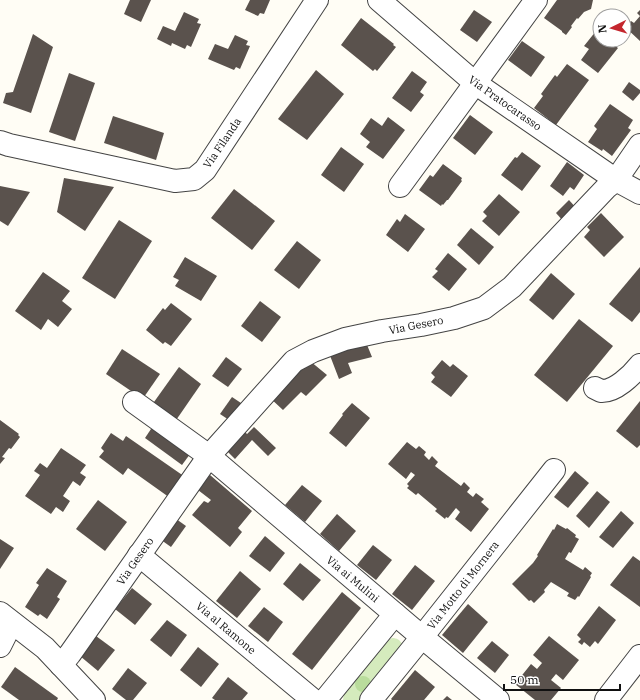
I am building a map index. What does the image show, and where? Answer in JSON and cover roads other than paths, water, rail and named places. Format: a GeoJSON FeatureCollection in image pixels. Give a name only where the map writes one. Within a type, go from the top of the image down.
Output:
{"type":"FeatureCollection","features":[{"type":"Feature","properties":{"kind":"street","name":"Via Filanda"},"geometry":{"type":"LineString","coordinates":[[0,142],[175,181],[194,179],[205,170],[317,0]]}},
{"type":"Feature","properties":{"kind":"street","name":"Via Pratocarasso"},"geometry":{"type":"LineString","coordinates":[[379,0],[475,84],[616,180],[640,193]]}},
{"type":"Feature","properties":{"kind":"street"},"geometry":{"type":"LineString","coordinates":[[400,186],[536,0]]}},
{"type":"Feature","properties":{"kind":"street","name":"Via Gesero"},"geometry":{"type":"LineString","coordinates":[[60,665],[70,654],[209,456],[294,361],[313,351],[346,339],[454,318],[484,308],[512,287],[607,187],[616,180],[640,145]]}},
{"type":"Feature","properties":{"kind":"street"},"geometry":{"type":"LineString","coordinates":[[595,388],[601,391],[613,388],[631,376],[640,365]]}},
{"type":"Feature","properties":{"kind":"street"},"geometry":{"type":"LineString","coordinates":[[134,402],[209,456]]}},
{"type":"Feature","properties":{"kind":"street","name":"Via ai Mulini"},"geometry":{"type":"LineString","coordinates":[[209,456],[498,700]]}},
{"type":"Feature","properties":{"kind":"street","name":"Via Motto di Mornera"},"geometry":{"type":"LineString","coordinates":[[371,700],[554,470]]}},
{"type":"Feature","properties":{"kind":"street","name":"Via al Ramone"},"geometry":{"type":"LineString","coordinates":[[139,555],[313,700]]}},
{"type":"Feature","properties":{"kind":"street"},"geometry":{"type":"LineString","coordinates":[[325,700],[395,614]]}},
{"type":"Feature","properties":{"kind":"street"},"geometry":{"type":"LineString","coordinates":[[7,618],[45,648],[94,700]]}},
{"type":"Feature","properties":{"kind":"street"},"geometry":{"type":"LineString","coordinates":[[0,646],[7,632],[7,618]]}},
{"type":"Feature","properties":{"kind":"street"},"geometry":{"type":"LineString","coordinates":[[606,700],[640,656]]}}]}
